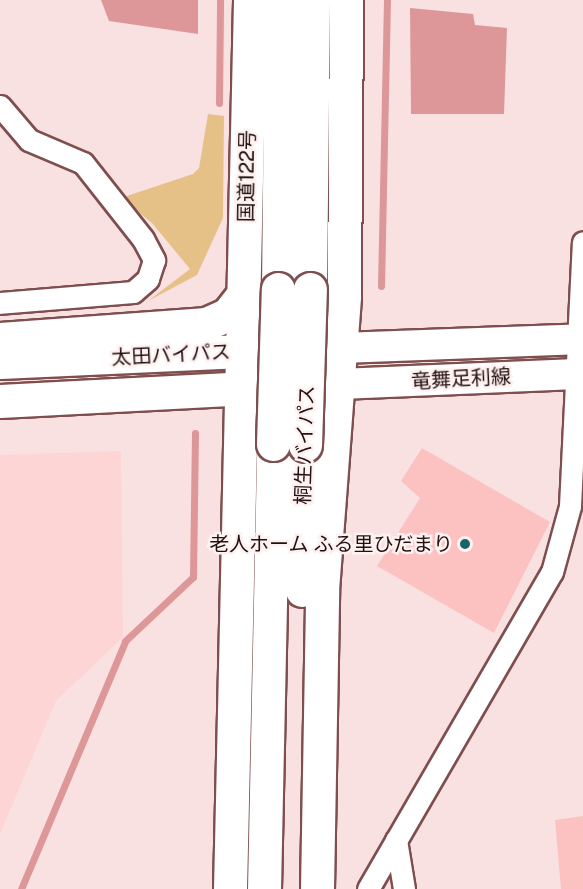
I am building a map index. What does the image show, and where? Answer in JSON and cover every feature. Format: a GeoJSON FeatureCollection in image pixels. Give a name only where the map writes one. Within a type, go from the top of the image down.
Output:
{"type":"FeatureCollection","features":[{"type":"Feature","properties":{"kind":"highway","name":"国道122号"},"geometry":{"type":"LineString","coordinates":[[230,889],[250,0]]}},
{"type":"Feature","properties":{"kind":"highway","name":"桐生バイパス"},"geometry":{"type":"LineString","coordinates":[[281,0],[278,289],[289,444],[296,889]]}},
{"type":"Feature","properties":{"kind":"highway","name":"桐生バイパス"},"geometry":{"type":"LineString","coordinates":[[264,889],[289,444],[310,290],[313,0]]}},
{"type":"Feature","properties":{"kind":"highway"},"geometry":{"type":"LineString","coordinates":[[317,889],[322,590],[340,384],[346,0]]}},
{"type":"Feature","properties":{"kind":"highway"},"geometry":{"type":"LineString","coordinates":[[0,339],[206,324],[228,314],[244,292]]}},
{"type":"Feature","properties":{"kind":"highway","name":"太田バイパス"},"geometry":{"type":"LineString","coordinates":[[0,362],[341,348]]}},
{"type":"Feature","properties":{"kind":"highway","name":"太田バイパス"},"geometry":{"type":"LineString","coordinates":[[0,401],[340,384]]}},
{"type":"Feature","properties":{"kind":"main road","name":"竜舞足利線"},"geometry":{"type":"LineString","coordinates":[[341,348],[580,339]]}},
{"type":"Feature","properties":{"kind":"main road","name":"竜舞足利線"},"geometry":{"type":"LineString","coordinates":[[340,384],[580,374]]}},
{"type":"Feature","properties":{"kind":"street"},"geometry":{"type":"LineString","coordinates":[[0,106],[29,140],[83,164],[143,239],[154,260],[148,279],[133,292],[0,303]]}},
{"type":"Feature","properties":{"kind":"street"},"geometry":{"type":"LineString","coordinates":[[368,889],[552,572],[570,506],[580,374],[583,242]]}},
{"type":"Feature","properties":{"kind":"street"},"geometry":{"type":"LineString","coordinates":[[396,840],[404,889]]}},
{"type":"Feature","properties":{"kind":"shaded area"},"geometry":{"type":"Polygon","coordinates":[[[101,0],[198,0],[198,34],[109,21],[101,0]]]}},
{"type":"Feature","properties":{"kind":"shaded area"},"geometry":{"type":"Polygon","coordinates":[[[410,8],[473,14],[475,25],[507,28],[504,114],[411,114],[410,8]]]}},
{"type":"Feature","properties":{"kind":"shaded area"},"geometry":{"type":"Polygon","coordinates":[[[208,114],[224,116],[223,218],[197,275],[148,301],[190,269],[152,223],[121,198],[193,174],[199,168],[208,114]]]}},
{"type":"Feature","properties":{"kind":"shaded area"},"geometry":{"type":"Polygon","coordinates":[[[121,451],[123,637],[56,701],[0,834],[0,455],[121,451]]]}},
{"type":"Feature","properties":{"kind":"building","name":"老人ホーム ふる里ひだまり"},"geometry":{"type":"Polygon","coordinates":[[[422,448],[550,522],[494,633],[377,566],[420,498],[401,481],[422,448]]]}},
{"type":"Feature","properties":{"kind":"building"},"geometry":{"type":"Polygon","coordinates":[[[583,816],[583,889],[561,889],[555,820],[583,816]]]}},
{"type":"Feature","properties":{"kind":"waterway"},"geometry":{"type":"LineString","coordinates":[[219,103],[220,0]]}},
{"type":"Feature","properties":{"kind":"waterway"},"geometry":{"type":"LineString","coordinates":[[381,286],[387,0]]}},
{"type":"Feature","properties":{"kind":"waterway"},"geometry":{"type":"LineString","coordinates":[[21,889],[125,641],[193,577],[195,433]]}},
{"type":"Feature","properties":{"kind":"place","name":"老人ホーム ふる里ひだまり"},"geometry":{"type":"Point","coordinates":[465,544]}}]}
